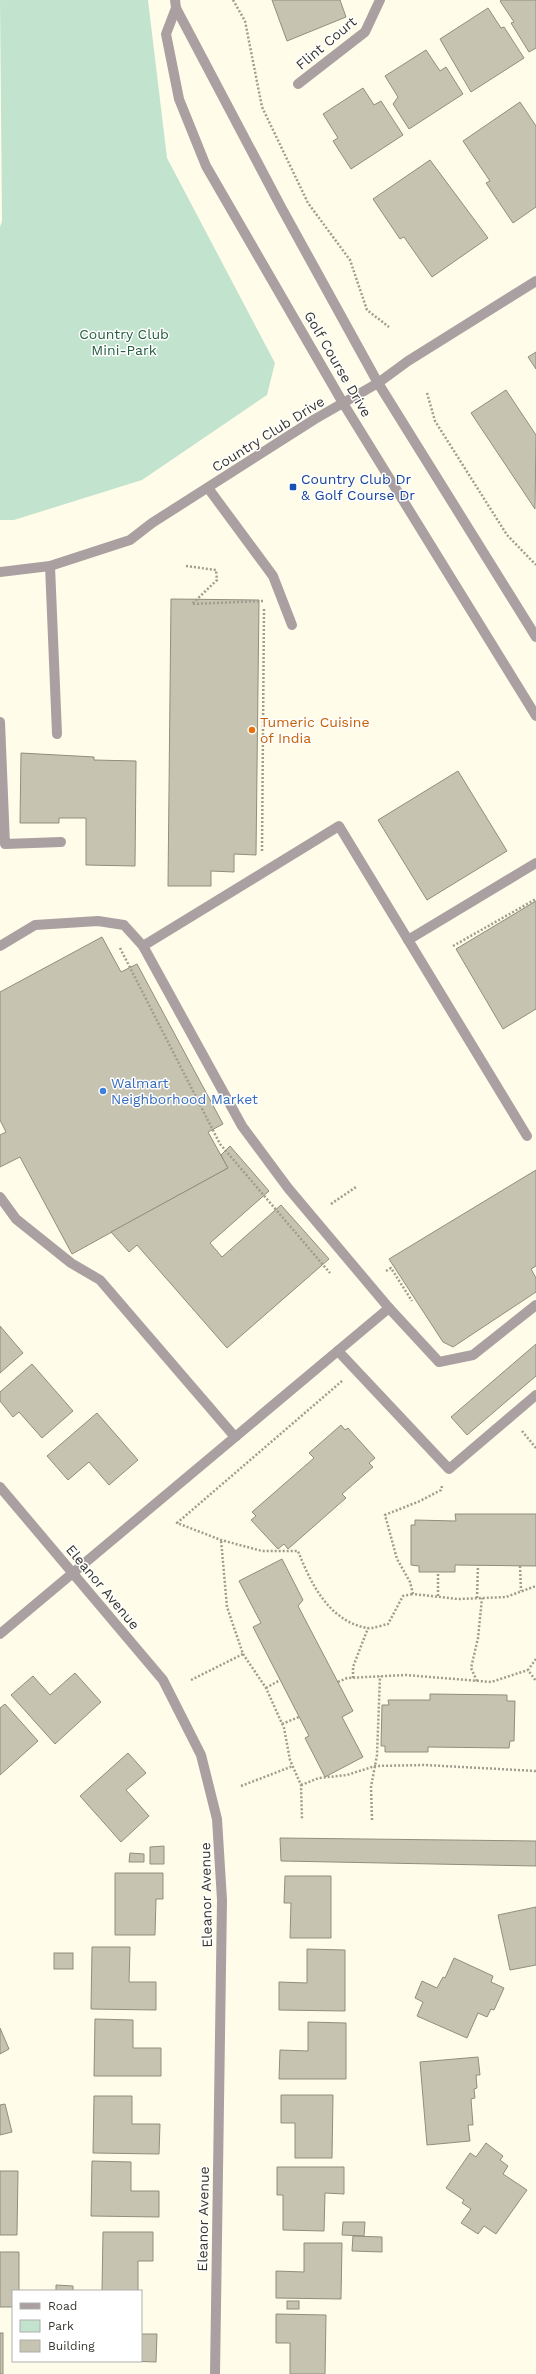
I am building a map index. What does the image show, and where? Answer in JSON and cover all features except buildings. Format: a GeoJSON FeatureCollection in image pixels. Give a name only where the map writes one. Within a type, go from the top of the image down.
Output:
{"type":"FeatureCollection","features":[{"type":"Feature","properties":{"kind":"street","name":"Flint Court"},"geometry":{"type":"LineString","coordinates":[[298,84],[365,32],[380,0]]}},
{"type":"Feature","properties":{"kind":"street","name":"Golf Course Drive"},"geometry":{"type":"LineString","coordinates":[[175,4],[281,207],[378,383],[536,637]]}},
{"type":"Feature","properties":{"kind":"street","name":"Golf Course Drive"},"geometry":{"type":"LineString","coordinates":[[175,4],[166,34],[179,99],[206,166],[343,403],[536,716]]}},
{"type":"Feature","properties":{"kind":"street","name":"Country Club Drive"},"geometry":{"type":"LineString","coordinates":[[0,572],[50,566],[130,540],[208,488],[343,403],[378,383],[408,361],[536,281]]}},
{"type":"Feature","properties":{"kind":"street"},"geometry":{"type":"LineString","coordinates":[[208,488],[273,576],[292,625]]}},
{"type":"Feature","properties":{"kind":"street"},"geometry":{"type":"LineString","coordinates":[[50,566],[57,734]]}},
{"type":"Feature","properties":{"kind":"street"},"geometry":{"type":"LineString","coordinates":[[0,722],[5,844],[61,842]]}},
{"type":"Feature","properties":{"kind":"street"},"geometry":{"type":"LineString","coordinates":[[143,946],[339,826],[527,1136]]}},
{"type":"Feature","properties":{"kind":"street"},"geometry":{"type":"LineString","coordinates":[[408,940],[535,865]]}},
{"type":"Feature","properties":{"kind":"street"},"geometry":{"type":"LineString","coordinates":[[0,946],[35,926],[98,922],[124,925],[143,946],[242,1126],[288,1188],[390,1308],[439,1362],[473,1355],[536,1305]]}},
{"type":"Feature","properties":{"kind":"street"},"geometry":{"type":"LineString","coordinates":[[0,1197],[16,1219],[71,1264],[100,1280],[235,1437]]}},
{"type":"Feature","properties":{"kind":"street"},"geometry":{"type":"LineString","coordinates":[[0,1634],[390,1308]]}},
{"type":"Feature","properties":{"kind":"street"},"geometry":{"type":"LineString","coordinates":[[338,1351],[449,1469],[536,1394]]}},
{"type":"Feature","properties":{"kind":"street","name":"Eleanor Avenue"},"geometry":{"type":"LineString","coordinates":[[0,1487],[163,1680],[201,1755],[217,1819],[222,1900],[215,2374]]}},
{"type":"Feature","properties":{"kind":"path"},"geometry":{"type":"LineString","coordinates":[[233,0],[245,21],[262,107],[308,203],[350,260],[367,310],[389,327]]}},
{"type":"Feature","properties":{"kind":"path"},"geometry":{"type":"LineString","coordinates":[[427,393],[434,420],[507,535],[536,564]]}},
{"type":"Feature","properties":{"kind":"path"},"geometry":{"type":"LineString","coordinates":[[186,566],[216,570],[217,580],[192,604],[264,601],[262,851],[256,855]]}},
{"type":"Feature","properties":{"kind":"path"},"geometry":{"type":"LineString","coordinates":[[453,946],[536,899]]}},
{"type":"Feature","properties":{"kind":"path"},"geometry":{"type":"LineString","coordinates":[[331,1204],[356,1187]]}},
{"type":"Feature","properties":{"kind":"path"},"geometry":{"type":"LineString","coordinates":[[386,1271],[391,1268],[412,1301]]}},
{"type":"Feature","properties":{"kind":"path"},"geometry":{"type":"LineString","coordinates":[[356,1369],[177,1523],[221,1540],[262,1551],[298,1551],[308,1577],[328,1606],[348,1622],[368,1628],[388,1624],[403,1596],[413,1594],[477,1598],[506,1597],[521,1590],[536,1586]]}},
{"type":"Feature","properties":{"kind":"path"},"geometry":{"type":"LineString","coordinates":[[413,1594],[410,1582],[397,1559],[385,1515],[420,1501],[441,1490],[449,1469]]}},
{"type":"Feature","properties":{"kind":"path"},"geometry":{"type":"LineString","coordinates":[[221,1540],[227,1607],[243,1654],[266,1688],[282,1724],[292,1766],[301,1785],[302,1819]]}},
{"type":"Feature","properties":{"kind":"path"},"geometry":{"type":"LineString","coordinates":[[477,1598],[478,1565]]}},
{"type":"Feature","properties":{"kind":"path"},"geometry":{"type":"LineString","coordinates":[[520,1566],[521,1590]]}},
{"type":"Feature","properties":{"kind":"path"},"geometry":{"type":"LineString","coordinates":[[438,1572],[438,1596]]}},
{"type":"Feature","properties":{"kind":"path"},"geometry":{"type":"LineString","coordinates":[[477,1681],[471,1668],[478,1638],[482,1598]]}},
{"type":"Feature","properties":{"kind":"path"},"geometry":{"type":"LineString","coordinates":[[353,1678],[353,1667],[368,1628]]}},
{"type":"Feature","properties":{"kind":"path"},"geometry":{"type":"LineString","coordinates":[[191,1680],[243,1654]]}},
{"type":"Feature","properties":{"kind":"path"},"geometry":{"type":"LineString","coordinates":[[338,1682],[353,1678],[406,1675],[491,1682],[528,1670],[536,1659]]}},
{"type":"Feature","properties":{"kind":"path"},"geometry":{"type":"LineString","coordinates":[[528,1670],[536,1681]]}},
{"type":"Feature","properties":{"kind":"path"},"geometry":{"type":"LineString","coordinates":[[372,1820],[371,1788],[375,1766],[380,1676]]}},
{"type":"Feature","properties":{"kind":"path"},"geometry":{"type":"LineString","coordinates":[[266,1688],[280,1680]]}},
{"type":"Feature","properties":{"kind":"path"},"geometry":{"type":"LineString","coordinates":[[282,1724],[299,1716]]}},
{"type":"Feature","properties":{"kind":"path"},"geometry":{"type":"LineString","coordinates":[[301,1785],[319,1778],[347,1775],[375,1766],[425,1765],[536,1771]]}},
{"type":"Feature","properties":{"kind":"path"},"geometry":{"type":"LineString","coordinates":[[241,1786],[292,1766]]}},
{"type":"Feature","properties":{"kind":"green space","name":"Country Club Mini-Park"},"geometry":{"type":"Polygon","coordinates":[[[0,0],[148,0],[167,158],[275,363],[267,395],[142,480],[14,520],[0,520],[0,227],[2,221],[0,0]]]}},
{"type":"Feature","properties":{"kind":"place","name":"Country Club Dr & Golf Course Dr"},"geometry":{"type":"Point","coordinates":[293,487]}},
{"type":"Feature","properties":{"kind":"place","name":"Tumeric Cuisine of India"},"geometry":{"type":"Point","coordinates":[252,730]}},
{"type":"Feature","properties":{"kind":"place","name":"Walmart Neighborhood Market"},"geometry":{"type":"Point","coordinates":[103,1091]}}]}
